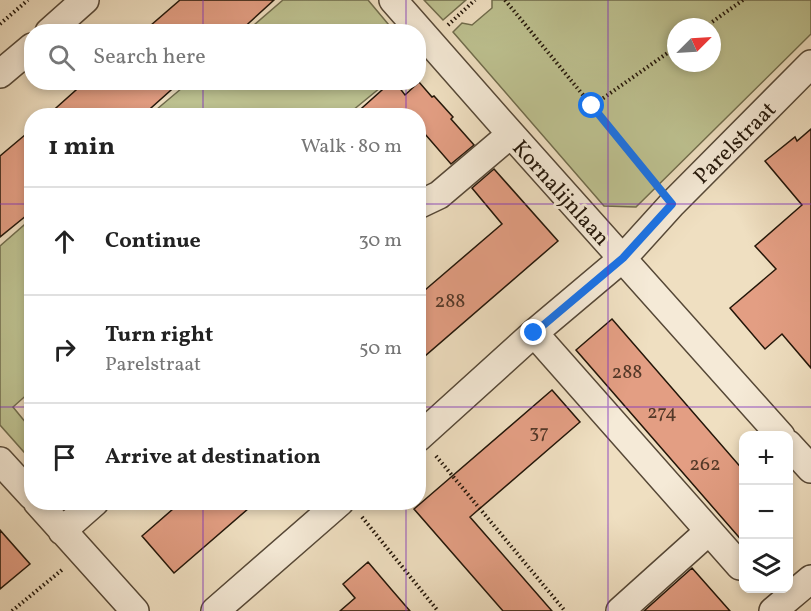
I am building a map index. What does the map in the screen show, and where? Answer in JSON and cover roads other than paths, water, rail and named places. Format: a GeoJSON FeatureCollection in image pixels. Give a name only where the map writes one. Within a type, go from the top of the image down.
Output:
{"type":"FeatureCollection","features":[{"type":"Feature","properties":{"kind":"street"},"geometry":{"type":"LineString","coordinates":[[58,24],[85,0]]}},
{"type":"Feature","properties":{"kind":"street","name":"Kornalijnlaan"},"geometry":{"type":"LineString","coordinates":[[393,0],[414,24]]}},
{"type":"Feature","properties":{"kind":"street","name":"Kornalijnlaan"},"geometry":{"type":"LineString","coordinates":[[426,38],[777,431]]}},
{"type":"Feature","properties":{"kind":"street"},"geometry":{"type":"LineString","coordinates":[[0,74],[24,53]]}},
{"type":"Feature","properties":{"kind":"street","name":"Parelstraat"},"geometry":{"type":"LineString","coordinates":[[426,431],[534,333],[623,258],[672,204],[811,64]]}},
{"type":"Feature","properties":{"kind":"street"},"geometry":{"type":"LineString","coordinates":[[426,201],[439,195],[511,134]]}},
{"type":"Feature","properties":{"kind":"street"},"geometry":{"type":"LineString","coordinates":[[534,333],[739,565]]}},
{"type":"Feature","properties":{"kind":"street"},"geometry":{"type":"LineString","coordinates":[[793,449],[811,469]]}},
{"type":"Feature","properties":{"kind":"street"},"geometry":{"type":"LineString","coordinates":[[0,461],[24,487]]}},
{"type":"Feature","properties":{"kind":"street"},"geometry":{"type":"LineString","coordinates":[[44,510],[135,611]]}},
{"type":"Feature","properties":{"kind":"street"},"geometry":{"type":"LineString","coordinates":[[62,531],[86,510]]}},
{"type":"Feature","properties":{"kind":"street"},"geometry":{"type":"LineString","coordinates":[[215,611],[345,510]]}},
{"type":"Feature","properties":{"kind":"street"},"geometry":{"type":"LineString","coordinates":[[620,611],[709,531]]}},
{"type":"Feature","properties":{"kind":"street"},"geometry":{"type":"LineString","coordinates":[[775,610],[811,579]]}}]}
